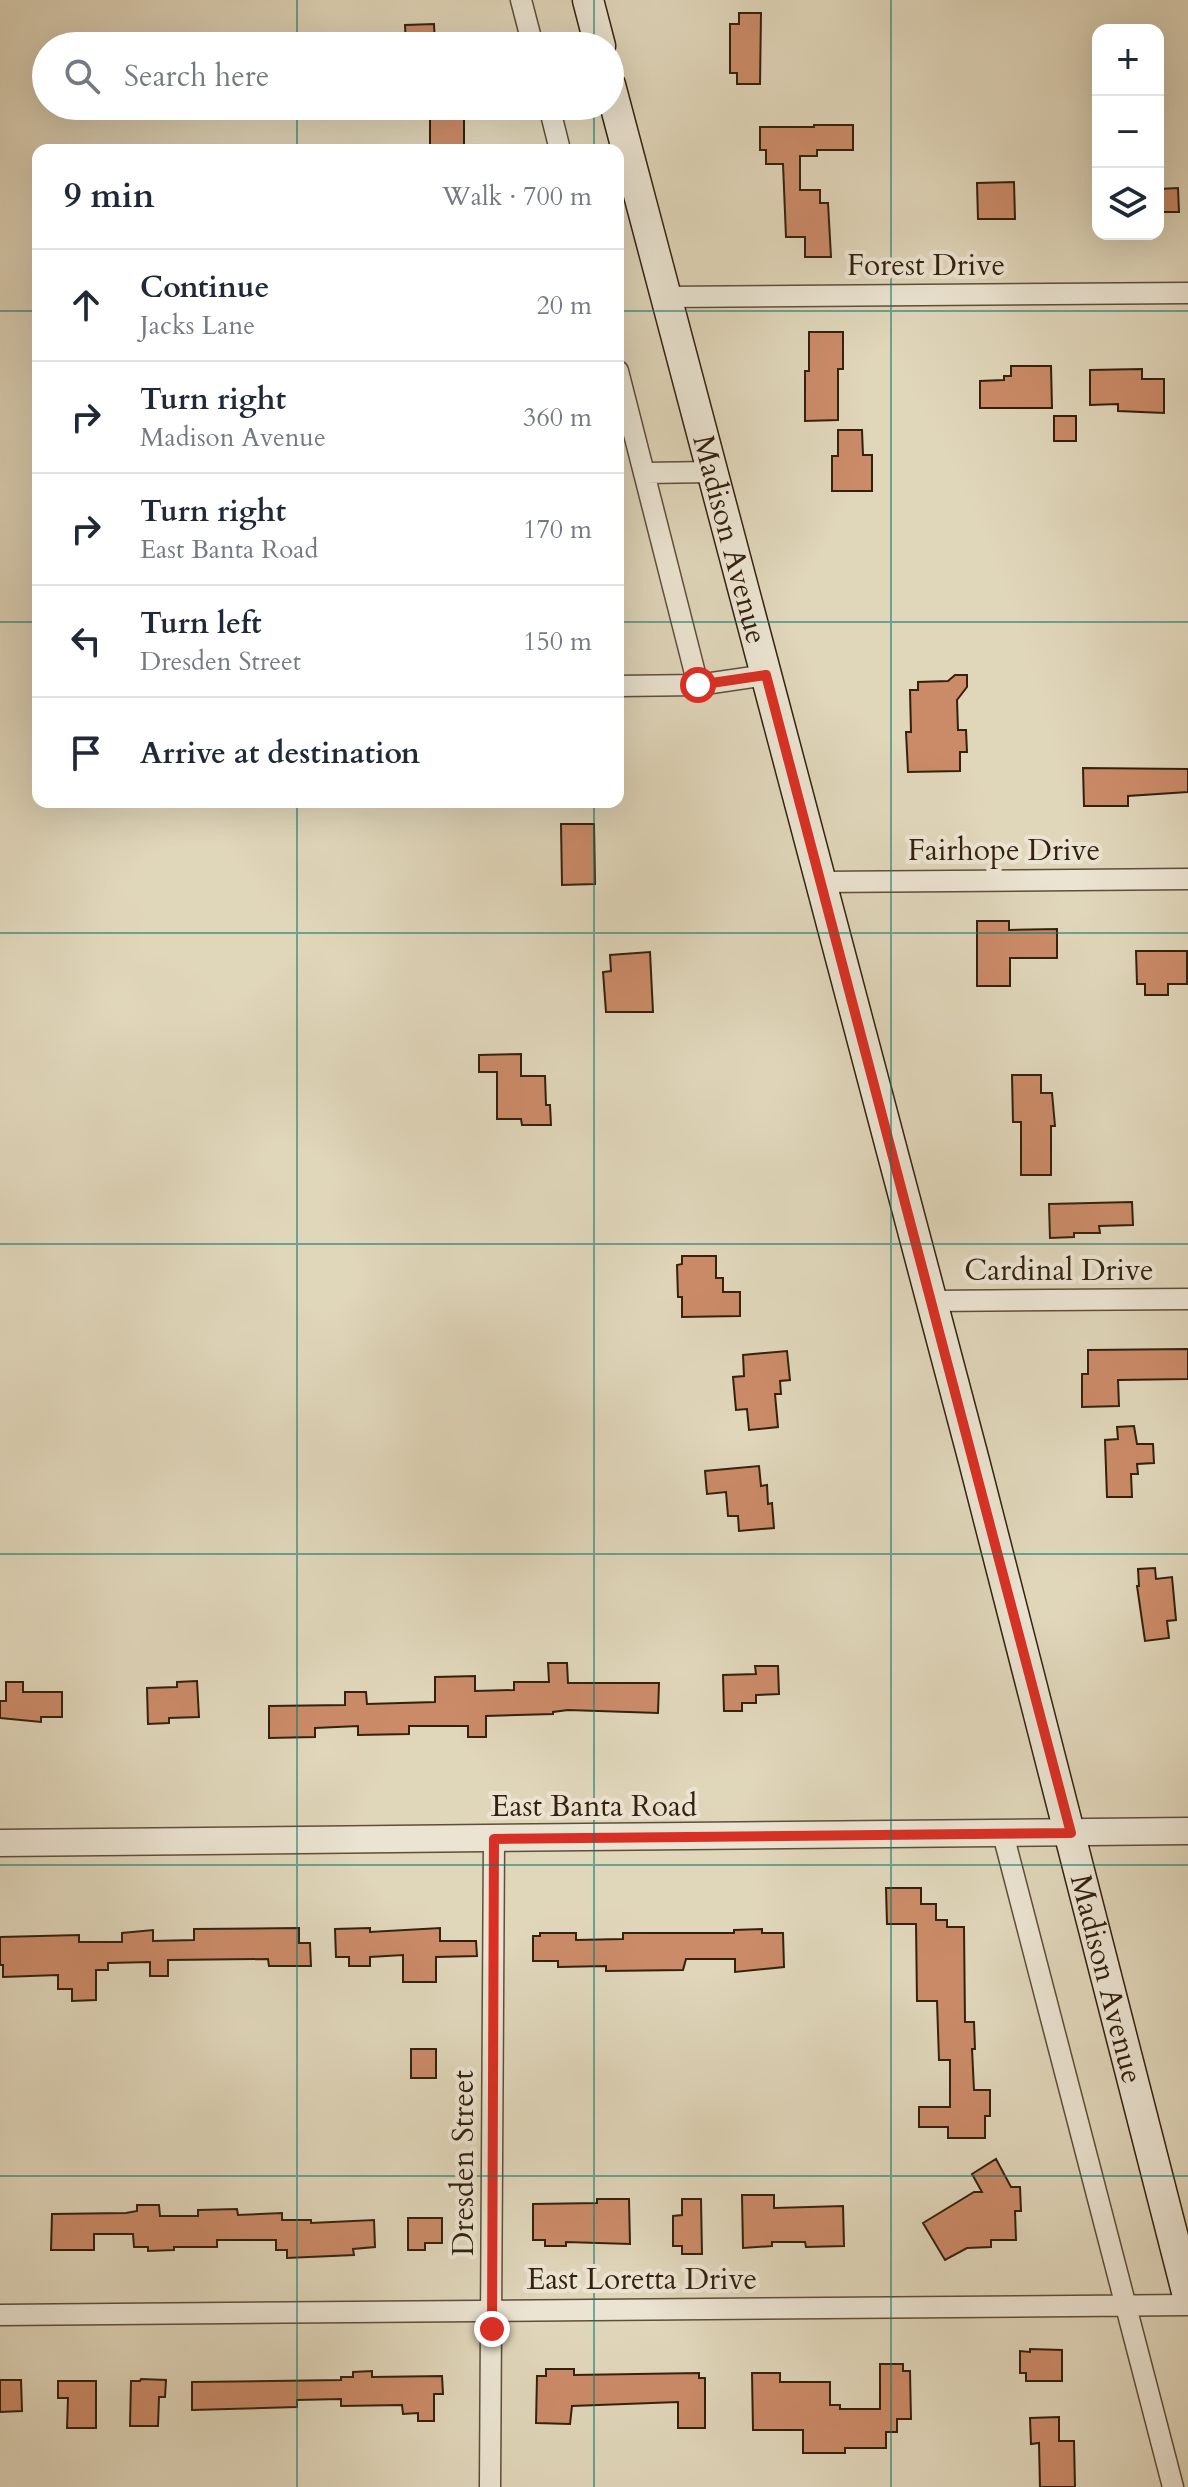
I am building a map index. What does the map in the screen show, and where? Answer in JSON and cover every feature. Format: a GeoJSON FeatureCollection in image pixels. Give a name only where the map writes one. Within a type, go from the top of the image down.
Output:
{"type":"FeatureCollection","features":[{"type":"Feature","properties":{"kind":"main road"},"geometry":{"type":"LineString","coordinates":[[588,0],[596,32]]}},
{"type":"Feature","properties":{"kind":"main road","name":"Madison Avenue"},"geometry":{"type":"LineString","coordinates":[[619,120],[1071,1833],[1188,2296]]}},
{"type":"Feature","properties":{"kind":"street"},"geometry":{"type":"LineString","coordinates":[[521,0],[529,32]]}},
{"type":"Feature","properties":{"kind":"street"},"geometry":{"type":"LineString","coordinates":[[552,120],[558,144]]}},
{"type":"Feature","properties":{"kind":"street","name":"Forest Drive"},"geometry":{"type":"LineString","coordinates":[[665,297],[1188,293]]}},
{"type":"Feature","properties":{"kind":"street"},"geometry":{"type":"LineString","coordinates":[[624,395],[698,685]]}},
{"type":"Feature","properties":{"kind":"street"},"geometry":{"type":"LineString","coordinates":[[644,473],[712,472]]}},
{"type":"Feature","properties":{"kind":"street"},"geometry":{"type":"LineString","coordinates":[[624,686],[698,685],[766,675]]}},
{"type":"Feature","properties":{"kind":"street","name":"Fairhope Drive"},"geometry":{"type":"LineString","coordinates":[[820,882],[1188,879]]}},
{"type":"Feature","properties":{"kind":"street","name":"Cardinal Drive"},"geometry":{"type":"LineString","coordinates":[[931,1301],[1188,1299]]}},
{"type":"Feature","properties":{"kind":"street","name":"East Banta Road"},"geometry":{"type":"LineString","coordinates":[[0,1843],[1188,1831]]}},
{"type":"Feature","properties":{"kind":"street"},"geometry":{"type":"LineString","coordinates":[[1003,1834],[1173,2487]]}},
{"type":"Feature","properties":{"kind":"street","name":"Dresden Street"},"geometry":{"type":"LineString","coordinates":[[490,2487],[494,1839]]}},
{"type":"Feature","properties":{"kind":"street","name":"East Loretta Drive"},"geometry":{"type":"LineString","coordinates":[[0,2315],[1188,2305]]}},
{"type":"Feature","properties":{"kind":"building"},"geometry":{"type":"Polygon","coordinates":[[[739,13],[761,13],[760,84],[737,84],[737,73],[730,73],[730,24],[739,24],[739,13]]]}},
{"type":"Feature","properties":{"kind":"building"},"geometry":{"type":"Polygon","coordinates":[[[434,24],[434,32],[405,32],[405,25],[434,24]]]}},
{"type":"Feature","properties":{"kind":"building"},"geometry":{"type":"Polygon","coordinates":[[[430,120],[464,120],[464,144],[430,144],[430,120]]]}},
{"type":"Feature","properties":{"kind":"building"},"geometry":{"type":"Polygon","coordinates":[[[853,125],[853,150],[817,150],[817,156],[800,156],[800,190],[820,190],[820,203],[828,203],[831,257],[805,257],[805,237],[786,237],[783,164],[766,164],[766,150],[760,150],[760,127],[853,125]]]}},
{"type":"Feature","properties":{"kind":"building"},"geometry":{"type":"Polygon","coordinates":[[[1014,182],[1015,219],[978,219],[977,183],[1014,182]]]}},
{"type":"Feature","properties":{"kind":"building"},"geometry":{"type":"Polygon","coordinates":[[[1178,188],[1179,212],[1164,212],[1164,189],[1178,188]]]}},
{"type":"Feature","properties":{"kind":"building"},"geometry":{"type":"Polygon","coordinates":[[[809,332],[843,332],[843,369],[838,369],[838,420],[805,421],[809,332]]]}},
{"type":"Feature","properties":{"kind":"building"},"geometry":{"type":"Polygon","coordinates":[[[1011,366],[1051,366],[1052,408],[980,408],[980,381],[1004,380],[1004,376],[1011,376],[1011,366]]]}},
{"type":"Feature","properties":{"kind":"building"},"geometry":{"type":"Polygon","coordinates":[[[1142,369],[1142,379],[1164,379],[1164,413],[1118,411],[1118,404],[1090,405],[1090,370],[1142,369]]]}},
{"type":"Feature","properties":{"kind":"building"},"geometry":{"type":"Polygon","coordinates":[[[1054,416],[1076,416],[1076,441],[1054,441],[1054,416]]]}},
{"type":"Feature","properties":{"kind":"building"},"geometry":{"type":"Polygon","coordinates":[[[838,430],[862,430],[863,455],[872,455],[872,491],[832,491],[832,456],[838,456],[838,430]]]}},
{"type":"Feature","properties":{"kind":"building"},"geometry":{"type":"Polygon","coordinates":[[[955,675],[967,675],[967,687],[957,700],[958,730],[966,730],[967,752],[960,752],[960,771],[908,772],[906,732],[911,732],[910,690],[918,690],[918,682],[948,681],[955,675]]]}},
{"type":"Feature","properties":{"kind":"building"},"geometry":{"type":"Polygon","coordinates":[[[1083,768],[1188,769],[1188,792],[1128,796],[1128,806],[1084,806],[1083,768]]]}},
{"type":"Feature","properties":{"kind":"building"},"geometry":{"type":"Polygon","coordinates":[[[561,824],[594,824],[595,884],[562,885],[561,824]]]}},
{"type":"Feature","properties":{"kind":"building"},"geometry":{"type":"Polygon","coordinates":[[[977,921],[1009,921],[1009,930],[1057,929],[1057,958],[1010,958],[1010,986],[977,986],[977,921]]]}},
{"type":"Feature","properties":{"kind":"building"},"geometry":{"type":"Polygon","coordinates":[[[1136,951],[1187,951],[1187,984],[1168,984],[1168,995],[1145,995],[1145,984],[1137,984],[1136,951]]]}},
{"type":"Feature","properties":{"kind":"building"},"geometry":{"type":"Polygon","coordinates":[[[650,952],[653,1012],[606,1012],[603,972],[611,971],[610,955],[650,952]]]}},
{"type":"Feature","properties":{"kind":"building"},"geometry":{"type":"Polygon","coordinates":[[[521,1054],[521,1076],[545,1076],[546,1105],[550,1105],[551,1125],[522,1125],[521,1119],[497,1119],[497,1072],[479,1072],[479,1055],[521,1054]]]}},
{"type":"Feature","properties":{"kind":"building"},"geometry":{"type":"Polygon","coordinates":[[[1012,1075],[1041,1075],[1041,1093],[1052,1093],[1055,1126],[1051,1126],[1051,1175],[1021,1175],[1021,1122],[1013,1122],[1012,1075]]]}},
{"type":"Feature","properties":{"kind":"building"},"geometry":{"type":"Polygon","coordinates":[[[1132,1202],[1133,1225],[1099,1226],[1100,1233],[1074,1233],[1074,1237],[1050,1238],[1049,1204],[1132,1202]]]}},
{"type":"Feature","properties":{"kind":"building"},"geometry":{"type":"Polygon","coordinates":[[[682,1256],[716,1256],[716,1278],[723,1278],[723,1292],[740,1292],[740,1316],[682,1317],[677,1265],[682,1264],[682,1256]]]}},
{"type":"Feature","properties":{"kind":"building"},"geometry":{"type":"Polygon","coordinates":[[[1188,1349],[1188,1379],[1118,1380],[1119,1406],[1082,1407],[1082,1374],[1088,1374],[1088,1350],[1188,1349]]]}},
{"type":"Feature","properties":{"kind":"building"},"geometry":{"type":"Polygon","coordinates":[[[787,1351],[790,1380],[780,1381],[781,1394],[775,1394],[778,1427],[749,1430],[747,1409],[736,1410],[733,1377],[744,1376],[743,1355],[787,1351]]]}},
{"type":"Feature","properties":{"kind":"building"},"geometry":{"type":"Polygon","coordinates":[[[1134,1426],[1137,1444],[1153,1444],[1154,1463],[1137,1464],[1138,1474],[1131,1474],[1132,1497],[1107,1497],[1105,1440],[1118,1439],[1117,1427],[1134,1426]]]}},
{"type":"Feature","properties":{"kind":"building"},"geometry":{"type":"Polygon","coordinates":[[[759,1466],[761,1486],[767,1485],[768,1504],[772,1503],[774,1528],[739,1531],[738,1516],[728,1516],[726,1492],[707,1494],[705,1471],[759,1466]]]}},
{"type":"Feature","properties":{"kind":"building"},"geometry":{"type":"Polygon","coordinates":[[[1155,1568],[1156,1579],[1172,1577],[1176,1620],[1167,1621],[1169,1638],[1145,1641],[1137,1586],[1138,1569],[1155,1568]]]}},
{"type":"Feature","properties":{"kind":"building"},"geometry":{"type":"Polygon","coordinates":[[[548,1663],[567,1663],[568,1683],[659,1683],[658,1713],[568,1710],[553,1714],[486,1716],[486,1737],[468,1737],[468,1726],[409,1726],[409,1734],[358,1735],[358,1726],[315,1728],[315,1737],[269,1738],[269,1706],[345,1705],[345,1692],[366,1692],[367,1704],[435,1702],[435,1677],[475,1676],[475,1691],[514,1690],[514,1682],[549,1682],[548,1663]]]}},
{"type":"Feature","properties":{"kind":"building"},"geometry":{"type":"Polygon","coordinates":[[[755,1666],[778,1666],[779,1694],[756,1695],[756,1703],[742,1703],[742,1711],[724,1711],[723,1675],[756,1674],[755,1666]]]}},
{"type":"Feature","properties":{"kind":"building"},"geometry":{"type":"Polygon","coordinates":[[[197,1681],[199,1717],[169,1718],[169,1723],[148,1724],[147,1688],[177,1687],[177,1682],[197,1681]]]}},
{"type":"Feature","properties":{"kind":"building"},"geometry":{"type":"Polygon","coordinates":[[[6,1682],[23,1682],[23,1692],[62,1692],[62,1717],[41,1717],[41,1722],[0,1718],[0,1701],[6,1701],[6,1682]]]}},
{"type":"Feature","properties":{"kind":"building"},"geometry":{"type":"Polygon","coordinates":[[[886,1888],[921,1888],[921,1904],[936,1904],[936,1920],[947,1920],[947,1927],[964,1927],[965,2022],[974,2022],[974,2090],[990,2090],[990,2116],[985,2116],[985,2138],[948,2138],[948,2127],[919,2127],[919,2107],[950,2107],[950,2060],[939,2060],[937,2001],[917,2001],[916,1924],[887,1924],[886,1888]]]}},
{"type":"Feature","properties":{"kind":"building"},"geometry":{"type":"Polygon","coordinates":[[[299,1928],[299,1943],[310,1943],[311,1966],[269,1966],[268,1959],[168,1960],[168,1976],[150,1976],[150,1962],[108,1963],[108,1970],[96,1970],[96,2000],[72,2001],[72,1989],[58,1989],[58,1975],[3,1977],[3,1965],[0,1965],[0,1937],[79,1935],[79,1942],[122,1942],[122,1933],[153,1930],[153,1941],[194,1940],[194,1929],[299,1928]]]}},
{"type":"Feature","properties":{"kind":"building"},"geometry":{"type":"Polygon","coordinates":[[[370,1928],[370,1932],[440,1928],[440,1941],[476,1941],[477,1956],[436,1957],[436,1982],[403,1982],[403,1955],[370,1957],[370,1966],[349,1966],[349,1957],[336,1957],[335,1929],[370,1928]]]}},
{"type":"Feature","properties":{"kind":"building"},"geometry":{"type":"Polygon","coordinates":[[[762,1929],[762,1933],[783,1933],[784,1967],[735,1972],[735,1959],[686,1959],[683,1970],[606,1971],[606,1966],[558,1967],[558,1961],[533,1961],[533,1936],[540,1936],[540,1933],[576,1933],[576,1940],[623,1939],[623,1933],[734,1933],[734,1930],[762,1929]]]}},
{"type":"Feature","properties":{"kind":"building"},"geometry":{"type":"Polygon","coordinates":[[[411,2049],[436,2049],[436,2078],[411,2078],[411,2049]]]}},
{"type":"Feature","properties":{"kind":"building"},"geometry":{"type":"Polygon","coordinates":[[[996,2159],[1011,2187],[1020,2187],[1021,2211],[1015,2211],[1016,2240],[991,2240],[991,2247],[967,2248],[945,2260],[923,2223],[974,2192],[982,2192],[972,2174],[996,2159]]]}},
{"type":"Feature","properties":{"kind":"building"},"geometry":{"type":"Polygon","coordinates":[[[742,2195],[774,2195],[774,2208],[843,2206],[844,2246],[806,2247],[805,2242],[772,2242],[772,2246],[743,2248],[742,2195]]]}},
{"type":"Feature","properties":{"kind":"building"},"geometry":{"type":"Polygon","coordinates":[[[597,2199],[629,2199],[630,2244],[566,2242],[566,2246],[545,2246],[545,2240],[533,2240],[533,2204],[597,2203],[597,2199]]]}},
{"type":"Feature","properties":{"kind":"building"},"geometry":{"type":"Polygon","coordinates":[[[682,2199],[701,2199],[702,2254],[682,2254],[682,2246],[673,2246],[673,2216],[682,2215],[682,2199]]]}},
{"type":"Feature","properties":{"kind":"building"},"geometry":{"type":"Polygon","coordinates":[[[137,2205],[159,2205],[160,2216],[198,2216],[198,2210],[237,2209],[238,2215],[282,2213],[282,2220],[311,2220],[311,2223],[374,2220],[375,2247],[353,2249],[354,2255],[287,2258],[287,2250],[276,2250],[276,2240],[217,2240],[217,2247],[174,2247],[174,2250],[148,2251],[148,2247],[134,2247],[133,2234],[94,2234],[94,2250],[51,2250],[52,2214],[126,2213],[137,2211],[137,2205]]]}},
{"type":"Feature","properties":{"kind":"building"},"geometry":{"type":"Polygon","coordinates":[[[408,2218],[442,2218],[442,2243],[425,2243],[425,2250],[408,2250],[408,2218]]]}},
{"type":"Feature","properties":{"kind":"building"},"geometry":{"type":"Polygon","coordinates":[[[1030,2349],[1062,2350],[1062,2381],[1026,2381],[1026,2373],[1020,2373],[1020,2351],[1030,2352],[1030,2349]]]}},
{"type":"Feature","properties":{"kind":"building"},"geometry":{"type":"Polygon","coordinates":[[[880,2364],[903,2364],[903,2371],[910,2371],[911,2419],[897,2419],[897,2432],[886,2432],[886,2448],[845,2448],[845,2453],[803,2453],[803,2430],[753,2430],[752,2373],[780,2373],[780,2382],[830,2382],[830,2405],[840,2405],[840,2409],[880,2409],[880,2364]]]}},
{"type":"Feature","properties":{"kind":"building"},"geometry":{"type":"Polygon","coordinates":[[[546,2369],[574,2369],[574,2375],[699,2373],[699,2378],[705,2378],[705,2428],[678,2428],[678,2402],[572,2406],[570,2424],[536,2423],[537,2376],[546,2376],[546,2369]]]}},
{"type":"Feature","properties":{"kind":"building"},"geometry":{"type":"Polygon","coordinates":[[[372,2371],[372,2377],[442,2376],[443,2394],[434,2394],[434,2421],[418,2421],[418,2413],[403,2414],[402,2405],[341,2406],[341,2399],[297,2400],[297,2407],[192,2410],[192,2382],[341,2380],[341,2377],[353,2377],[353,2372],[372,2371]]]}},
{"type":"Feature","properties":{"kind":"building"},"geometry":{"type":"Polygon","coordinates":[[[0,2380],[21,2380],[22,2411],[0,2412],[0,2380]]]}},
{"type":"Feature","properties":{"kind":"building"},"geometry":{"type":"Polygon","coordinates":[[[166,2380],[165,2397],[159,2397],[158,2426],[130,2426],[131,2381],[166,2380]]]}},
{"type":"Feature","properties":{"kind":"building"},"geometry":{"type":"Polygon","coordinates":[[[58,2381],[96,2381],[96,2428],[67,2428],[68,2398],[58,2398],[58,2381]]]}},
{"type":"Feature","properties":{"kind":"building"},"geometry":{"type":"Polygon","coordinates":[[[1059,2417],[1059,2441],[1074,2441],[1075,2487],[1040,2487],[1039,2443],[1031,2444],[1030,2418],[1059,2417]]]}},
{"type":"Feature","properties":{"kind":"route"},"geometry":{"type":"LineString","coordinates":[[492,2329],[494,1839],[1071,1833],[766,675],[698,685]]}}]}
